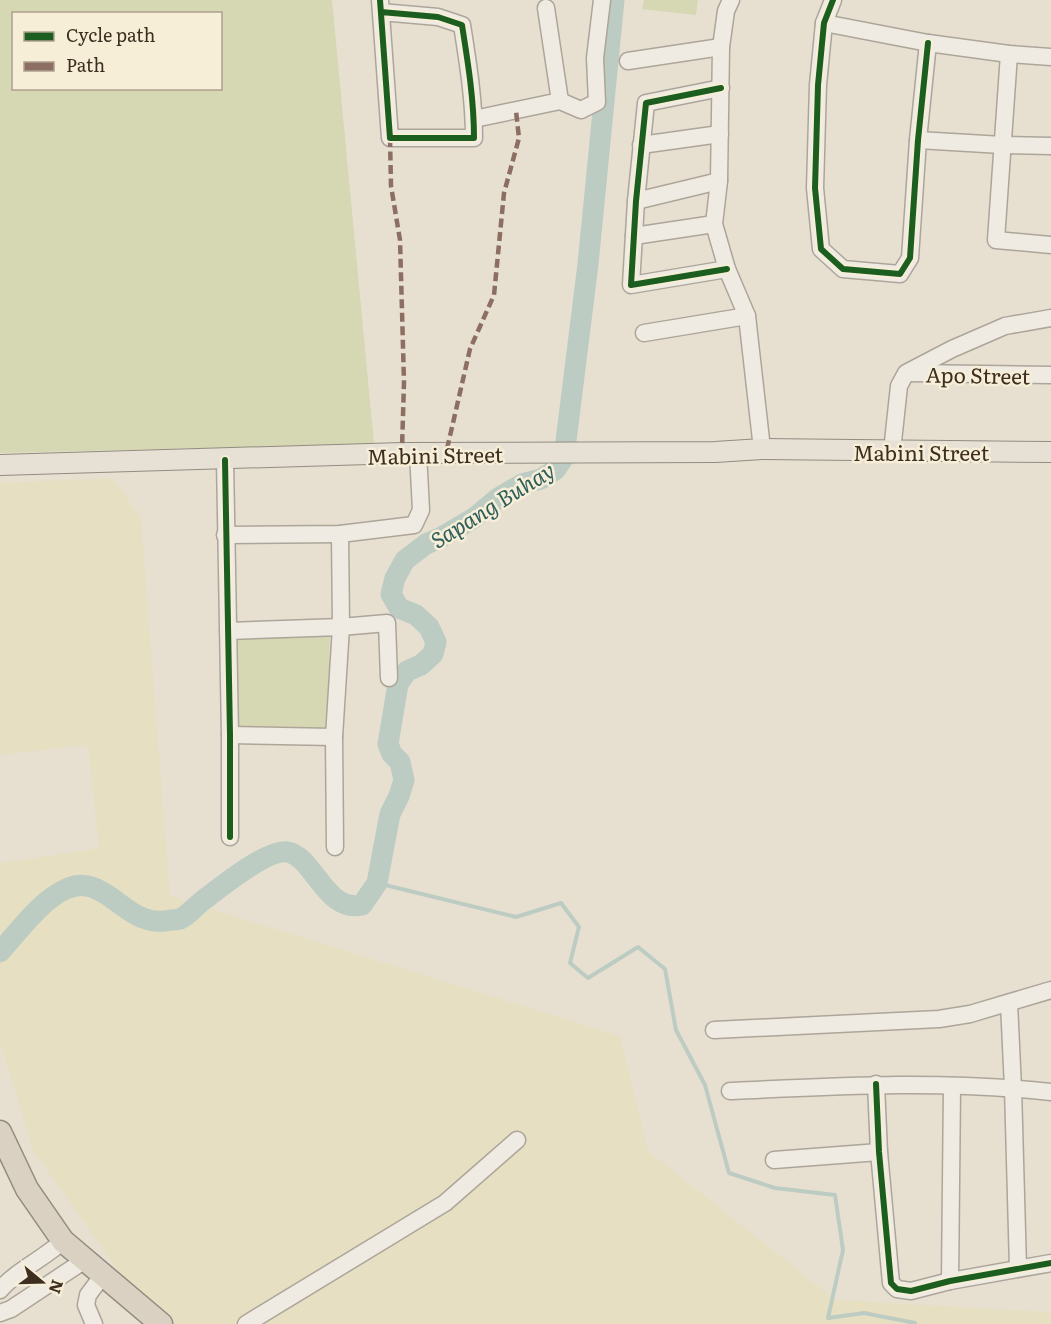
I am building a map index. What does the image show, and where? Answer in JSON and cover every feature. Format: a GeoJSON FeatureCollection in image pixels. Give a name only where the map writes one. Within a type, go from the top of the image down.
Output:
{"type":"FeatureCollection","features":[{"type":"Feature","properties":{"kind":"highway"},"geometry":{"type":"LineString","coordinates":[[0,1132],[27,1189],[63,1241],[161,1324]]}},
{"type":"Feature","properties":{"kind":"main road","name":"Mabini Street"},"geometry":{"type":"LineString","coordinates":[[0,465],[418,453],[715,452],[762,449],[1051,452]]}},
{"type":"Feature","properties":{"kind":"street"},"geometry":{"type":"LineString","coordinates":[[474,119],[560,101],[581,110],[597,102],[595,58],[602,0]]}},
{"type":"Feature","properties":{"kind":"street"},"geometry":{"type":"LineString","coordinates":[[731,0],[726,11],[721,47],[719,181],[714,224],[728,269],[747,316],[762,449]]}},
{"type":"Feature","properties":{"kind":"street"},"geometry":{"type":"LineString","coordinates":[[833,0],[824,23],[818,85],[815,188],[821,249],[843,268],[900,274],[910,258],[918,140],[928,43]]}},
{"type":"Feature","properties":{"kind":"street"},"geometry":{"type":"LineString","coordinates":[[380,6],[438,17],[462,25],[471,81],[474,119],[474,138],[390,138],[380,6]]}},
{"type":"Feature","properties":{"kind":"street"},"geometry":{"type":"LineString","coordinates":[[546,8],[560,101]]}},
{"type":"Feature","properties":{"kind":"street"},"geometry":{"type":"LineString","coordinates":[[824,23],[928,43],[1051,57]]}},
{"type":"Feature","properties":{"kind":"street"},"geometry":{"type":"LineString","coordinates":[[628,61],[721,47]]}},
{"type":"Feature","properties":{"kind":"street"},"geometry":{"type":"LineString","coordinates":[[1009,54],[996,240],[1051,245]]}},
{"type":"Feature","properties":{"kind":"street"},"geometry":{"type":"LineString","coordinates":[[721,87],[646,104],[636,201],[631,285],[728,269]]}},
{"type":"Feature","properties":{"kind":"street"},"geometry":{"type":"LineString","coordinates":[[641,146],[720,134]]}},
{"type":"Feature","properties":{"kind":"street"},"geometry":{"type":"LineString","coordinates":[[918,140],[1002,146],[1051,146]]}},
{"type":"Feature","properties":{"kind":"street"},"geometry":{"type":"LineString","coordinates":[[636,201],[719,181]]}},
{"type":"Feature","properties":{"kind":"street"},"geometry":{"type":"LineString","coordinates":[[634,236],[714,224]]}},
{"type":"Feature","properties":{"kind":"street"},"geometry":{"type":"LineString","coordinates":[[644,333],[747,316]]}},
{"type":"Feature","properties":{"kind":"street"},"geometry":{"type":"LineString","coordinates":[[892,451],[899,386],[906,373],[952,349],[1005,326],[1051,318]]}},
{"type":"Feature","properties":{"kind":"street","name":"Apo Street"},"geometry":{"type":"LineString","coordinates":[[906,373],[1051,375]]}},
{"type":"Feature","properties":{"kind":"street"},"geometry":{"type":"LineString","coordinates":[[225,535],[340,534],[414,525],[421,510],[418,453]]}},
{"type":"Feature","properties":{"kind":"street"},"geometry":{"type":"LineString","coordinates":[[225,460],[230,837]]}},
{"type":"Feature","properties":{"kind":"street"},"geometry":{"type":"LineString","coordinates":[[335,847],[334,737],[341,627],[340,534]]}},
{"type":"Feature","properties":{"kind":"street"},"geometry":{"type":"LineString","coordinates":[[228,631],[387,623],[390,678]]}},
{"type":"Feature","properties":{"kind":"street"},"geometry":{"type":"LineString","coordinates":[[230,735],[334,737]]}},
{"type":"Feature","properties":{"kind":"street"},"geometry":{"type":"LineString","coordinates":[[714,1030],[939,1019],[970,1014],[1051,990]]}},
{"type":"Feature","properties":{"kind":"street"},"geometry":{"type":"LineString","coordinates":[[1009,1003],[1018,1268]]}},
{"type":"Feature","properties":{"kind":"street"},"geometry":{"type":"LineString","coordinates":[[730,1091],[876,1084],[1013,1088],[1051,1092]]}},
{"type":"Feature","properties":{"kind":"street"},"geometry":{"type":"LineString","coordinates":[[876,1084],[879,1152],[891,1283],[897,1289],[911,1291],[950,1281],[1051,1263]]}},
{"type":"Feature","properties":{"kind":"street"},"geometry":{"type":"LineString","coordinates":[[950,1281],[952,1086]]}},
{"type":"Feature","properties":{"kind":"street"},"geometry":{"type":"LineString","coordinates":[[246,1324],[445,1203],[517,1140]]}},
{"type":"Feature","properties":{"kind":"street"},"geometry":{"type":"LineString","coordinates":[[774,1160],[879,1152]]}},
{"type":"Feature","properties":{"kind":"street"},"geometry":{"type":"LineString","coordinates":[[0,1290],[7,1282],[63,1241]]}},
{"type":"Feature","properties":{"kind":"street"},"geometry":{"type":"LineString","coordinates":[[0,1313],[11,1309],[85,1260]]}},
{"type":"Feature","properties":{"kind":"street"},"geometry":{"type":"LineString","coordinates":[[94,1324],[86,1305],[88,1295],[103,1275]]}},
{"type":"Feature","properties":{"kind":"shaded area"},"geometry":{"type":"Polygon","coordinates":[[[113,478],[141,518],[170,896],[620,1036],[648,1151],[836,1300],[1051,1312],[1051,1324],[156,1324],[33,1150],[0,1043],[0,863],[99,848],[88,745],[0,755],[0,483],[113,478]]]}},
{"type":"Feature","properties":{"kind":"green space"},"geometry":{"type":"Polygon","coordinates":[[[0,0],[332,0],[374,444],[0,453],[0,0]]]}},
{"type":"Feature","properties":{"kind":"green space"},"geometry":{"type":"Polygon","coordinates":[[[644,0],[698,0],[696,15],[642,9],[644,0]]]}},
{"type":"Feature","properties":{"kind":"green space"},"geometry":{"type":"Polygon","coordinates":[[[330,636],[327,730],[236,729],[237,639],[330,636]]]}},
{"type":"Feature","properties":{"kind":"waterway","name":"Sapang Buhay"},"geometry":{"type":"LineString","coordinates":[[0,952],[30,917],[48,901],[66,889],[77,886],[97,889],[134,914],[153,921],[161,921],[183,918],[243,871],[278,853],[287,852],[296,856],[305,863],[329,893],[338,901],[349,905],[362,905],[377,883],[390,814],[404,780],[400,762],[392,754],[388,744],[398,684],[407,671],[421,665],[433,654],[436,642],[429,627],[416,615],[399,608],[391,594],[395,578],[405,560],[426,544],[474,518],[498,498],[522,484],[541,479],[555,470],[564,457],[588,264],[614,0]]}},
{"type":"Feature","properties":{"kind":"waterway"},"geometry":{"type":"LineString","coordinates":[[377,883],[516,917],[561,903],[579,927],[570,963],[588,978],[638,947],[665,969],[676,1030],[705,1085],[729,1173],[775,1188],[835,1195],[843,1250],[828,1318],[864,1313],[915,1323],[913,1324]]}},
{"type":"Feature","properties":{"kind":"marked path"},"geometry":{"type":"LineString","coordinates":[[447,449],[470,349],[494,295],[504,193],[519,138],[516,111]]}},
{"type":"Feature","properties":{"kind":"marked path"},"geometry":{"type":"LineString","coordinates":[[390,138],[391,186],[400,240],[404,382],[402,449]]}},
{"type":"Feature","properties":{"kind":"cycle path"},"geometry":{"type":"LineString","coordinates":[[380,0],[390,138],[474,138],[472,96],[462,25],[438,17],[381,12]]}},
{"type":"Feature","properties":{"kind":"cycle path"},"geometry":{"type":"LineString","coordinates":[[833,0],[824,23],[818,85],[815,188],[821,249],[843,269],[900,274],[910,258],[918,140],[928,43]]}},
{"type":"Feature","properties":{"kind":"cycle path"},"geometry":{"type":"LineString","coordinates":[[721,88],[646,103],[636,201],[631,285],[727,269]]}},
{"type":"Feature","properties":{"kind":"cycle path"},"geometry":{"type":"LineString","coordinates":[[225,460],[230,837]]}},
{"type":"Feature","properties":{"kind":"cycle path"},"geometry":{"type":"LineString","coordinates":[[876,1084],[879,1152],[891,1283],[897,1289],[911,1291],[950,1281],[1051,1263]]}}]}
